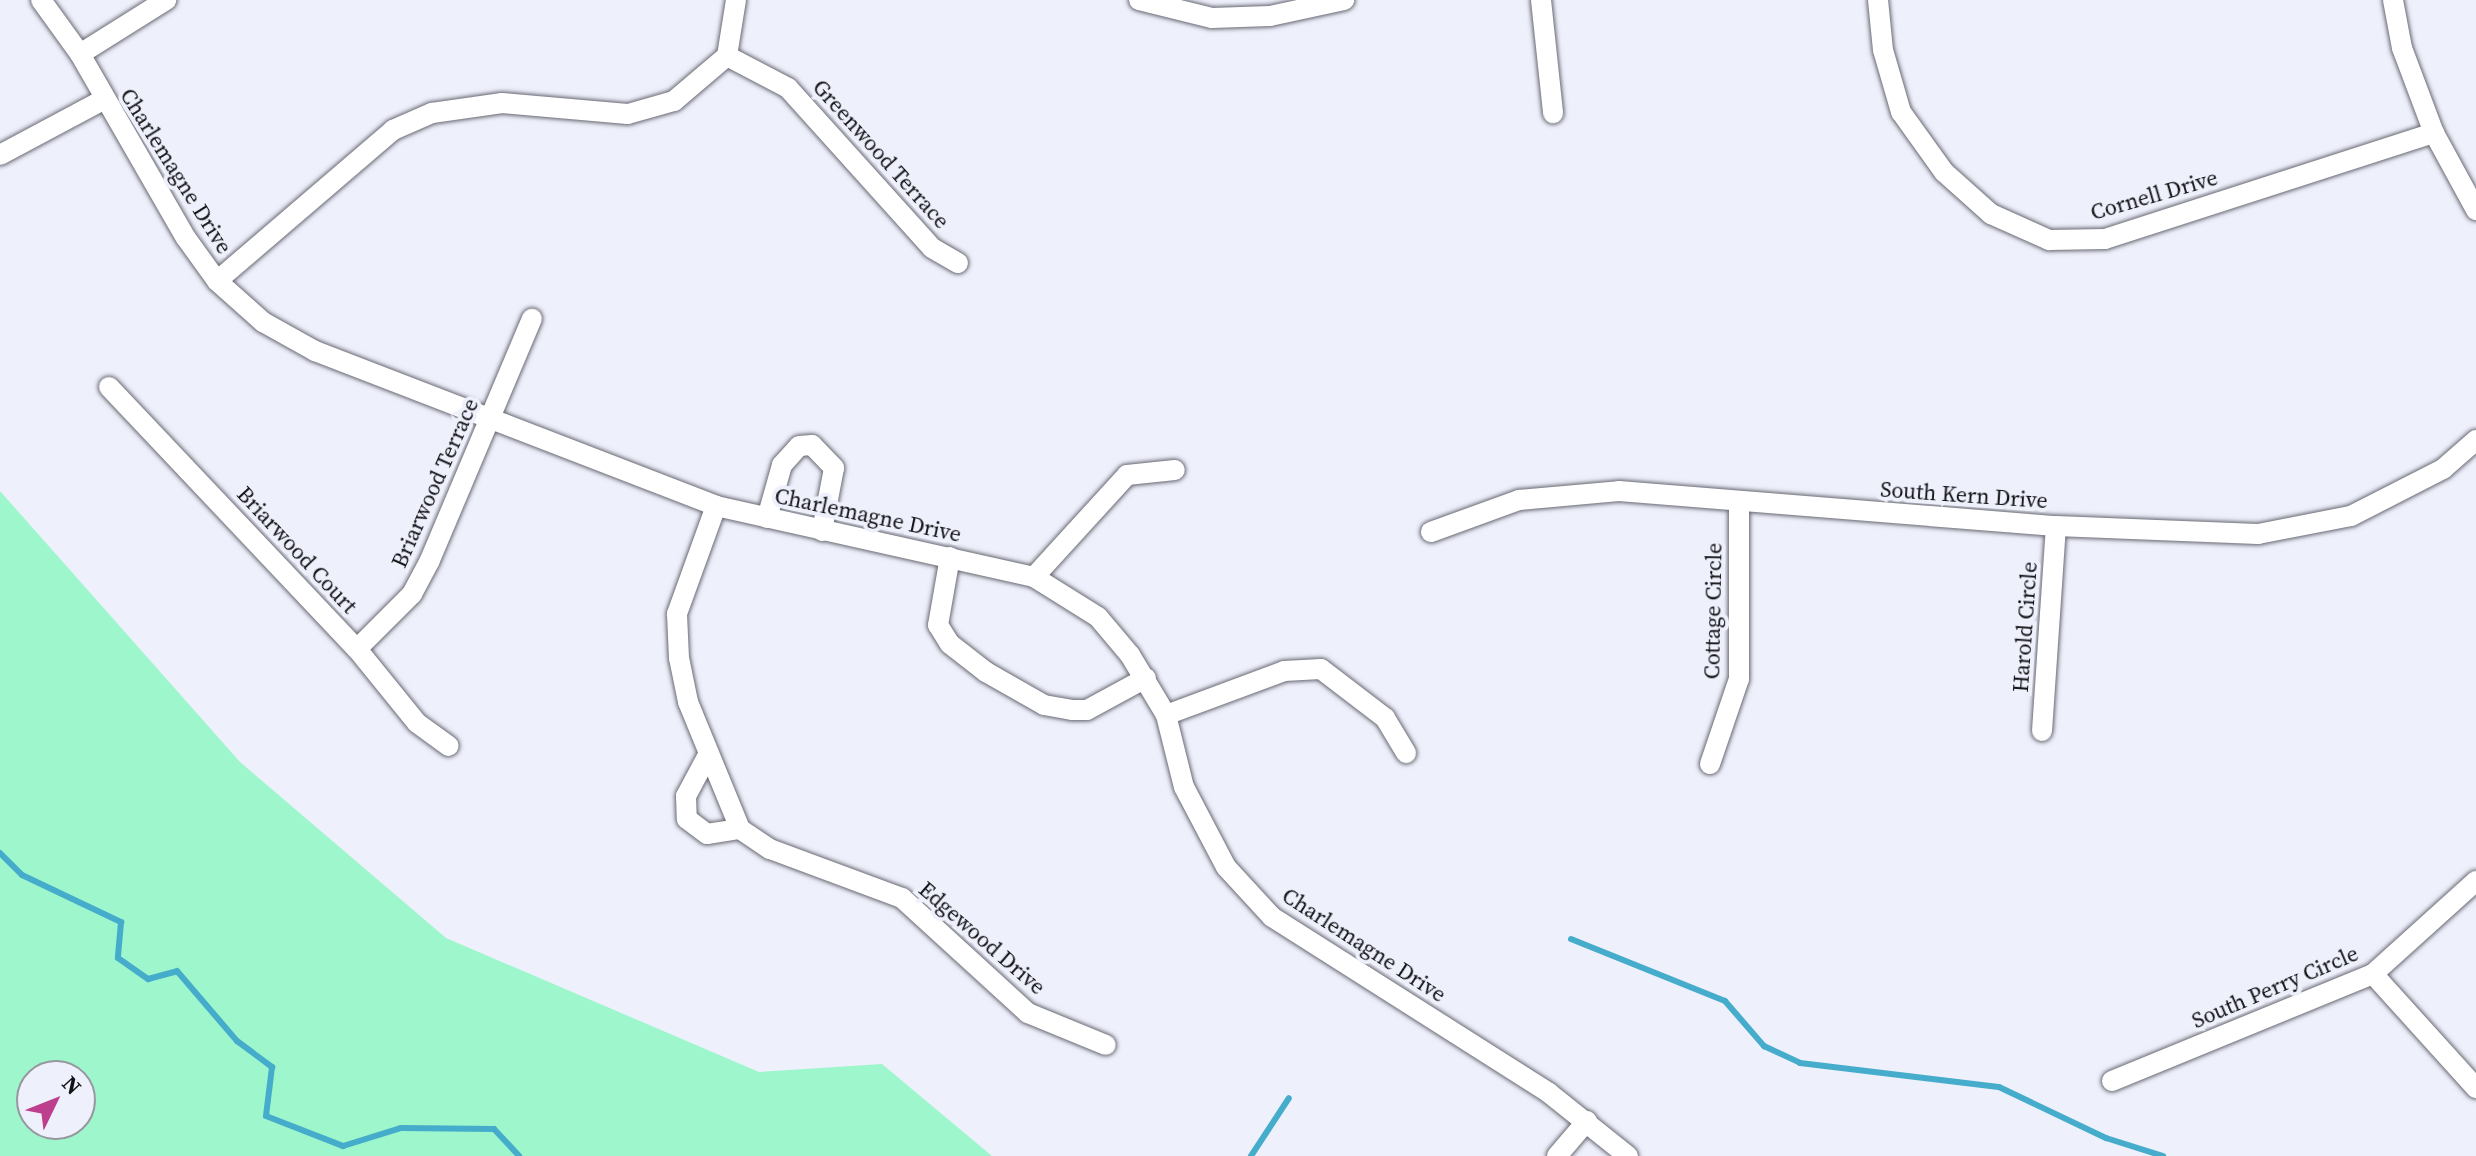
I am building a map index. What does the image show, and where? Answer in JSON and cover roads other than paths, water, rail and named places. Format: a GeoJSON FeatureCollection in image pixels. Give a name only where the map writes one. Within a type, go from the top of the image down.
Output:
{"type":"FeatureCollection","features":[{"type":"Feature","properties":{"kind":"street","name":"Charlemagne Drive"},"geometry":{"type":"LineString","coordinates":[[41,0],[80,54],[103,100],[217,281],[263,322],[315,351],[716,506],[1034,577],[1098,617],[1146,678],[1166,715],[1184,787],[1226,867],[1272,917],[1587,1121],[1628,1156]]}},
{"type":"Feature","properties":{"kind":"street"},"geometry":{"type":"LineString","coordinates":[[80,54],[166,0]]}},
{"type":"Feature","properties":{"kind":"street"},"geometry":{"type":"LineString","coordinates":[[217,281],[393,130],[432,113],[502,103],[628,114],[674,101],[727,56],[736,0]]}},
{"type":"Feature","properties":{"kind":"street"},"geometry":{"type":"LineString","coordinates":[[1139,0],[1212,18],[1270,16],[1344,0]]}},
{"type":"Feature","properties":{"kind":"street"},"geometry":{"type":"LineString","coordinates":[[1541,0],[1553,113]]}},
{"type":"Feature","properties":{"kind":"street","name":"Cornell Drive"},"geometry":{"type":"LineString","coordinates":[[1878,0],[1883,50],[1901,112],[1944,172],[1991,214],[2049,240],[2105,239],[2434,133]]}},
{"type":"Feature","properties":{"kind":"street"},"geometry":{"type":"LineString","coordinates":[[2393,0],[2402,48],[2434,133],[2476,210]]}},
{"type":"Feature","properties":{"kind":"street","name":"Greenwood Terrace"},"geometry":{"type":"LineString","coordinates":[[727,56],[788,88],[932,248],[958,263]]}},
{"type":"Feature","properties":{"kind":"street"},"geometry":{"type":"LineString","coordinates":[[0,155],[103,100]]}},
{"type":"Feature","properties":{"kind":"street","name":"Briarwood Terrace"},"geometry":{"type":"LineString","coordinates":[[357,649],[412,594],[532,319]]}},
{"type":"Feature","properties":{"kind":"street","name":"Briarwood Court"},"geometry":{"type":"LineString","coordinates":[[109,387],[357,649],[417,723],[449,746]]}},
{"type":"Feature","properties":{"kind":"street","name":"South Kern Drive"},"geometry":{"type":"LineString","coordinates":[[1431,532],[1519,500],[1619,491],[2056,526],[2258,534],[2327,522],[2443,469],[2476,440]]}},
{"type":"Feature","properties":{"kind":"street"},"geometry":{"type":"LineString","coordinates":[[767,518],[782,465],[799,446],[812,445],[834,468],[822,531]]}},
{"type":"Feature","properties":{"kind":"street"},"geometry":{"type":"LineString","coordinates":[[1034,577],[1127,475],[1175,470]]}},
{"type":"Feature","properties":{"kind":"street","name":"Cottage Circle"},"geometry":{"type":"LineString","coordinates":[[1710,764],[1739,679],[1739,503]]}},
{"type":"Feature","properties":{"kind":"street"},"geometry":{"type":"LineString","coordinates":[[708,755],[686,796],[687,819],[707,834],[740,829],[688,702],[677,614],[716,506]]}},
{"type":"Feature","properties":{"kind":"street","name":"Harold Circle"},"geometry":{"type":"LineString","coordinates":[[2042,731],[2056,526]]}},
{"type":"Feature","properties":{"kind":"street"},"geometry":{"type":"LineString","coordinates":[[950,557],[938,625],[950,644],[986,672],[1044,705],[1072,710],[1087,710],[1146,678]]}},
{"type":"Feature","properties":{"kind":"street"},"geometry":{"type":"LineString","coordinates":[[1166,715],[1284,671],[1321,669],[1385,718],[1406,753]]}},
{"type":"Feature","properties":{"kind":"street","name":"Edgewood Drive"},"geometry":{"type":"LineString","coordinates":[[740,829],[770,849],[902,898],[1028,1013],[1106,1045]]}},
{"type":"Feature","properties":{"kind":"street","name":"South Perry Circle"},"geometry":{"type":"LineString","coordinates":[[2112,1081],[2373,974],[2476,881]]}},
{"type":"Feature","properties":{"kind":"street"},"geometry":{"type":"LineString","coordinates":[[2373,974],[2476,1088]]}},
{"type":"Feature","properties":{"kind":"street"},"geometry":{"type":"LineString","coordinates":[[1557,1156],[1587,1121]]}},
{"type":"Feature","properties":{"kind":"waterway"},"geometry":{"type":"LineString","coordinates":[[0,853],[22,875],[121,922],[118,958],[148,979],[177,971],[237,1041],[272,1067],[266,1116],[343,1146],[401,1128],[494,1129],[519,1156]]}},
{"type":"Feature","properties":{"kind":"waterway"},"geometry":{"type":"LineString","coordinates":[[1571,939],[1725,1001],[1764,1046],[1800,1063],[1999,1087],[2106,1138],[2163,1156]]}},
{"type":"Feature","properties":{"kind":"waterway"},"geometry":{"type":"LineString","coordinates":[[1251,1156],[1289,1098]]}}]}
